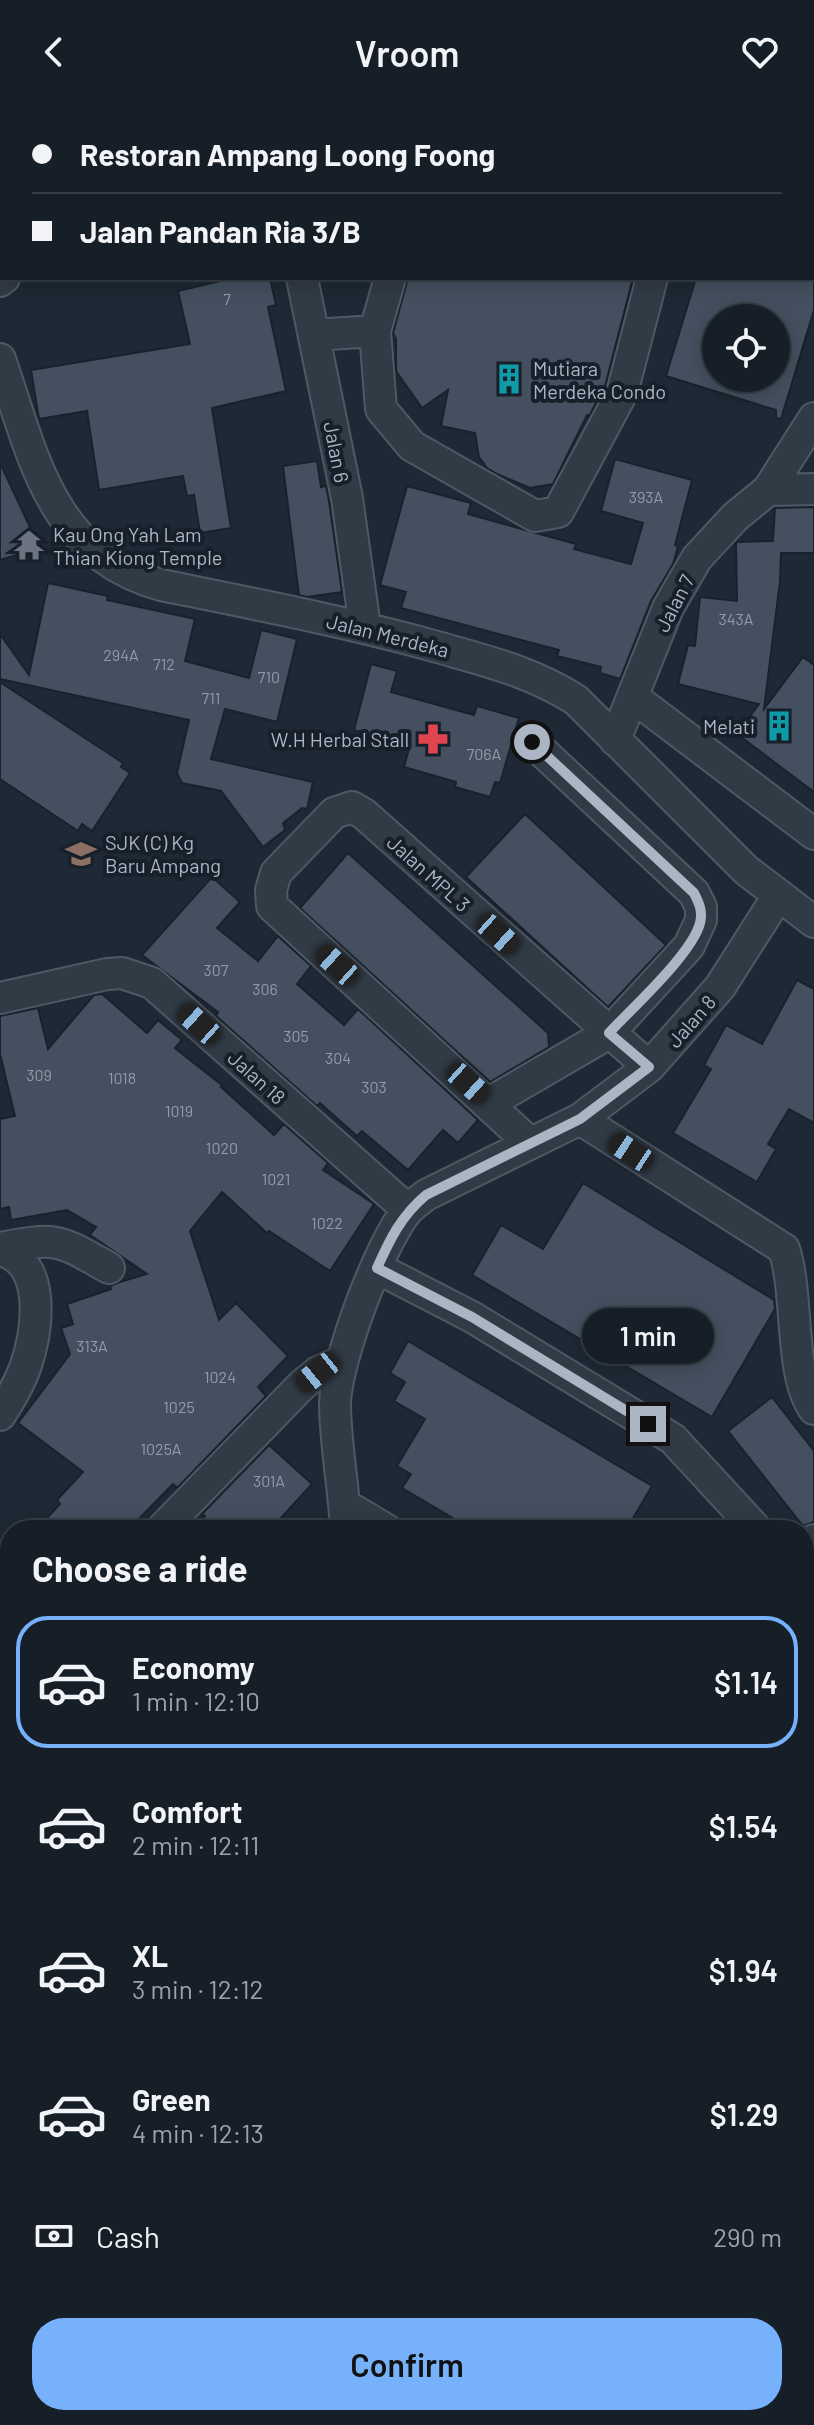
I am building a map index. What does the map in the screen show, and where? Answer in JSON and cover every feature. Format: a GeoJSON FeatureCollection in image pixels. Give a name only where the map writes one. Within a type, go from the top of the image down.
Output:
{"type":"FeatureCollection","features":[{"type":"Feature","properties":{"kind":"street","name":"Jalan 6"},"geometry":{"type":"LineString","coordinates":[[302,280],[347,498],[365,627]]}},
{"type":"Feature","properties":{"kind":"street"},"geometry":{"type":"LineString","coordinates":[[389,280],[375,331],[381,409],[412,446],[535,516],[558,512],[622,393],[651,280]]}},
{"type":"Feature","properties":{"kind":"street"},"geometry":{"type":"LineString","coordinates":[[314,335],[375,331]]}},
{"type":"Feature","properties":{"kind":"street","name":"Jalan Merdeka"},"geometry":{"type":"LineString","coordinates":[[0,359],[53,503],[74,533],[93,551],[135,578],[365,627],[525,672],[576,700],[724,849],[778,896],[814,922]]}},
{"type":"Feature","properties":{"kind":"street","name":"Jalan 7"},"geometry":{"type":"LineString","coordinates":[[615,740],[668,608],[697,558],[735,517],[768,490],[814,418]]}},
{"type":"Feature","properties":{"kind":"street"},"geometry":{"type":"LineString","coordinates":[[768,490],[814,489]]}},
{"type":"Feature","properties":{"kind":"street"},"geometry":{"type":"LineString","coordinates":[[633,697],[814,834]]}},
{"type":"Feature","properties":{"kind":"street"},"geometry":{"type":"LineString","coordinates":[[530,1143],[489,1103],[609,1033],[689,946],[701,920],[701,907],[694,893],[532,742]]}},
{"type":"Feature","properties":{"kind":"street","name":"Jalan MPL 3"},"geometry":{"type":"LineString","coordinates":[[489,1103],[272,906],[271,890],[276,873],[334,813],[352,807],[364,814],[649,1067]]}},
{"type":"Feature","properties":{"kind":"street","name":"Jalan 8"},"geometry":{"type":"LineString","coordinates":[[345,1518],[335,1407],[336,1384],[377,1268],[394,1231],[408,1210],[426,1195],[580,1119],[649,1067],[720,987],[778,896]]}},
{"type":"Feature","properties":{"kind":"street","name":"Jalan 18"},"geometry":{"type":"LineString","coordinates":[[0,998],[107,974],[122,973],[152,983],[408,1210]]}},
{"type":"Feature","properties":{"kind":"street"},"geometry":{"type":"LineString","coordinates":[[580,1119],[784,1249],[791,1269],[802,1379],[814,1409]]}},
{"type":"Feature","properties":{"kind":"street"},"geometry":{"type":"LineString","coordinates":[[0,1249],[54,1240],[109,1268]]}},
{"type":"Feature","properties":{"kind":"street"},"geometry":{"type":"LineString","coordinates":[[0,1249],[22,1261],[31,1274],[34,1287],[34,1335],[14,1393],[0,1415]]}},
{"type":"Feature","properties":{"kind":"street"},"geometry":{"type":"LineString","coordinates":[[377,1268],[472,1317],[673,1439],[748,1520]]}},
{"type":"Feature","properties":{"kind":"street"},"geometry":{"type":"LineString","coordinates":[[171,1520],[302,1385],[318,1372],[342,1361]]}},
{"type":"Feature","properties":{"kind":"building"},"geometry":{"type":"Polygon","coordinates":[[[225,280],[270,280],[276,305],[268,307],[286,391],[212,408],[231,528],[200,533],[194,495],[187,496],[183,476],[99,490],[87,411],[39,419],[31,370],[190,344],[178,291],[225,280]]]}},
{"type":"Feature","properties":{"kind":"building","name":"Mutiara Merdeka Condo"},"geometry":{"type":"Polygon","coordinates":[[[407,280],[632,280],[605,386],[553,484],[530,488],[497,474],[487,468],[479,457],[475,433],[441,426],[448,390],[422,408],[396,371],[396,339],[393,333],[407,280]]]}},
{"type":"Feature","properties":{"kind":"building"},"geometry":{"type":"Polygon","coordinates":[[[695,280],[814,280],[814,310],[790,389],[790,304],[702,304],[702,387],[666,376],[695,280]]]}},
{"type":"Feature","properties":{"kind":"building"},"geometry":{"type":"Polygon","coordinates":[[[718,392],[789,392],[781,419],[776,418],[776,410],[718,392]]]}},
{"type":"Feature","properties":{"kind":"building"},"geometry":{"type":"Polygon","coordinates":[[[615,459],[692,480],[673,564],[651,601],[620,679],[600,673],[601,667],[557,656],[559,650],[401,608],[406,592],[380,585],[407,486],[471,503],[468,514],[576,544],[574,549],[631,564],[643,523],[601,511],[615,459]]]}},
{"type":"Feature","properties":{"kind":"building"},"geometry":{"type":"Polygon","coordinates":[[[317,461],[321,487],[326,486],[329,501],[342,592],[307,597],[299,595],[283,466],[317,461]]]}},
{"type":"Feature","properties":{"kind":"building"},"geometry":{"type":"Polygon","coordinates":[[[0,463],[36,540],[36,549],[0,560],[0,463]]]}},
{"type":"Feature","properties":{"kind":"building"},"geometry":{"type":"Polygon","coordinates":[[[814,507],[814,553],[781,553],[764,709],[803,657],[814,665],[814,792],[737,734],[759,704],[678,684],[688,645],[695,646],[700,597],[737,601],[736,542],[773,541],[775,508],[814,507]]]}},
{"type":"Feature","properties":{"kind":"building"},"geometry":{"type":"Polygon","coordinates":[[[48,583],[108,596],[107,600],[195,619],[185,661],[249,678],[261,630],[297,639],[277,722],[225,709],[211,759],[313,782],[307,809],[302,808],[283,823],[285,830],[263,847],[221,791],[182,783],[177,773],[189,720],[0,679],[0,634],[29,675],[48,583]]]}},
{"type":"Feature","properties":{"kind":"building"},"geometry":{"type":"Polygon","coordinates":[[[371,664],[397,671],[391,692],[474,715],[477,706],[519,718],[500,783],[495,782],[490,797],[455,787],[456,782],[404,767],[410,745],[354,730],[371,664]]]}},
{"type":"Feature","properties":{"kind":"building"},"geometry":{"type":"Polygon","coordinates":[[[0,682],[123,763],[121,767],[130,773],[92,831],[82,824],[78,831],[0,779],[0,682]]]}},
{"type":"Feature","properties":{"kind":"building"},"geometry":{"type":"Polygon","coordinates":[[[525,814],[666,945],[608,1007],[466,877],[525,814]]]}},
{"type":"Feature","properties":{"kind":"building"},"geometry":{"type":"Polygon","coordinates":[[[348,853],[548,1033],[549,1047],[490,1082],[300,908],[348,853]]]}},
{"type":"Feature","properties":{"kind":"building"},"geometry":{"type":"Polygon","coordinates":[[[212,877],[240,902],[217,928],[258,961],[278,936],[311,966],[297,984],[344,1025],[358,1009],[478,1120],[458,1143],[443,1130],[408,1170],[362,1131],[357,1136],[320,1103],[317,1106],[216,1016],[218,1012],[142,955],[212,877]]]}},
{"type":"Feature","properties":{"kind":"building"},"geometry":{"type":"Polygon","coordinates":[[[797,980],[814,989],[814,1123],[789,1109],[768,1144],[776,1149],[757,1182],[673,1133],[711,1069],[704,1065],[726,1025],[762,1044],[797,980]]]}},
{"type":"Feature","properties":{"kind":"building"},"geometry":{"type":"Polygon","coordinates":[[[102,994],[147,1033],[158,1020],[182,1040],[175,1048],[223,1086],[274,1135],[284,1124],[328,1163],[323,1170],[374,1204],[330,1271],[269,1231],[267,1233],[222,1192],[190,1231],[219,1320],[236,1303],[288,1356],[258,1387],[266,1396],[177,1488],[173,1484],[138,1520],[45,1520],[60,1504],[57,1500],[83,1472],[18,1423],[70,1354],[61,1328],[73,1324],[67,1304],[147,1274],[90,1235],[96,1227],[67,1210],[11,1220],[9,1207],[0,1209],[0,1119],[15,1116],[0,1054],[0,1016],[38,1008],[48,1049],[94,995],[102,994]]]}},
{"type":"Feature","properties":{"kind":"building"},"geometry":{"type":"Polygon","coordinates":[[[583,1183],[774,1300],[775,1309],[712,1417],[472,1275],[501,1225],[543,1249],[583,1183]]]}},
{"type":"Feature","properties":{"kind":"building"},"geometry":{"type":"Polygon","coordinates":[[[408,1341],[652,1486],[632,1520],[456,1520],[402,1488],[411,1474],[397,1466],[425,1419],[394,1401],[405,1382],[390,1373],[408,1341]]]}},
{"type":"Feature","properties":{"kind":"building"},"geometry":{"type":"Polygon","coordinates":[[[772,1397],[814,1451],[814,1520],[798,1520],[728,1431],[772,1397]]]}},
{"type":"Feature","properties":{"kind":"building"},"geometry":{"type":"Polygon","coordinates":[[[269,1445],[312,1484],[279,1520],[201,1520],[205,1516],[202,1514],[269,1445]]]}},
{"type":"Feature","properties":{"kind":"place","name":"Mutiara Merdeka Condo"},"geometry":{"type":"Point","coordinates":[509,379]}},
{"type":"Feature","properties":{"kind":"place","name":"Kau Ong Yah Lam Thian Kiong Temple"},"geometry":{"type":"Point","coordinates":[29,545]}},
{"type":"Feature","properties":{"kind":"place","name":"Melati"},"geometry":{"type":"Point","coordinates":[779,726]}},
{"type":"Feature","properties":{"kind":"place","name":"W.H Herbal Stall"},"geometry":{"type":"Point","coordinates":[433,739]}},
{"type":"Feature","properties":{"kind":"place","name":"SJK (C) Kg Baru Ampang"},"geometry":{"type":"Point","coordinates":[81,854]}},
{"type":"Feature","properties":{"kind":"route"},"geometry":{"type":"LineString","coordinates":[[532,742],[694,893],[701,907],[701,920],[689,946],[609,1033],[649,1067],[580,1119],[426,1195],[408,1210],[394,1231],[377,1268],[472,1317],[648,1424]]}}]}
